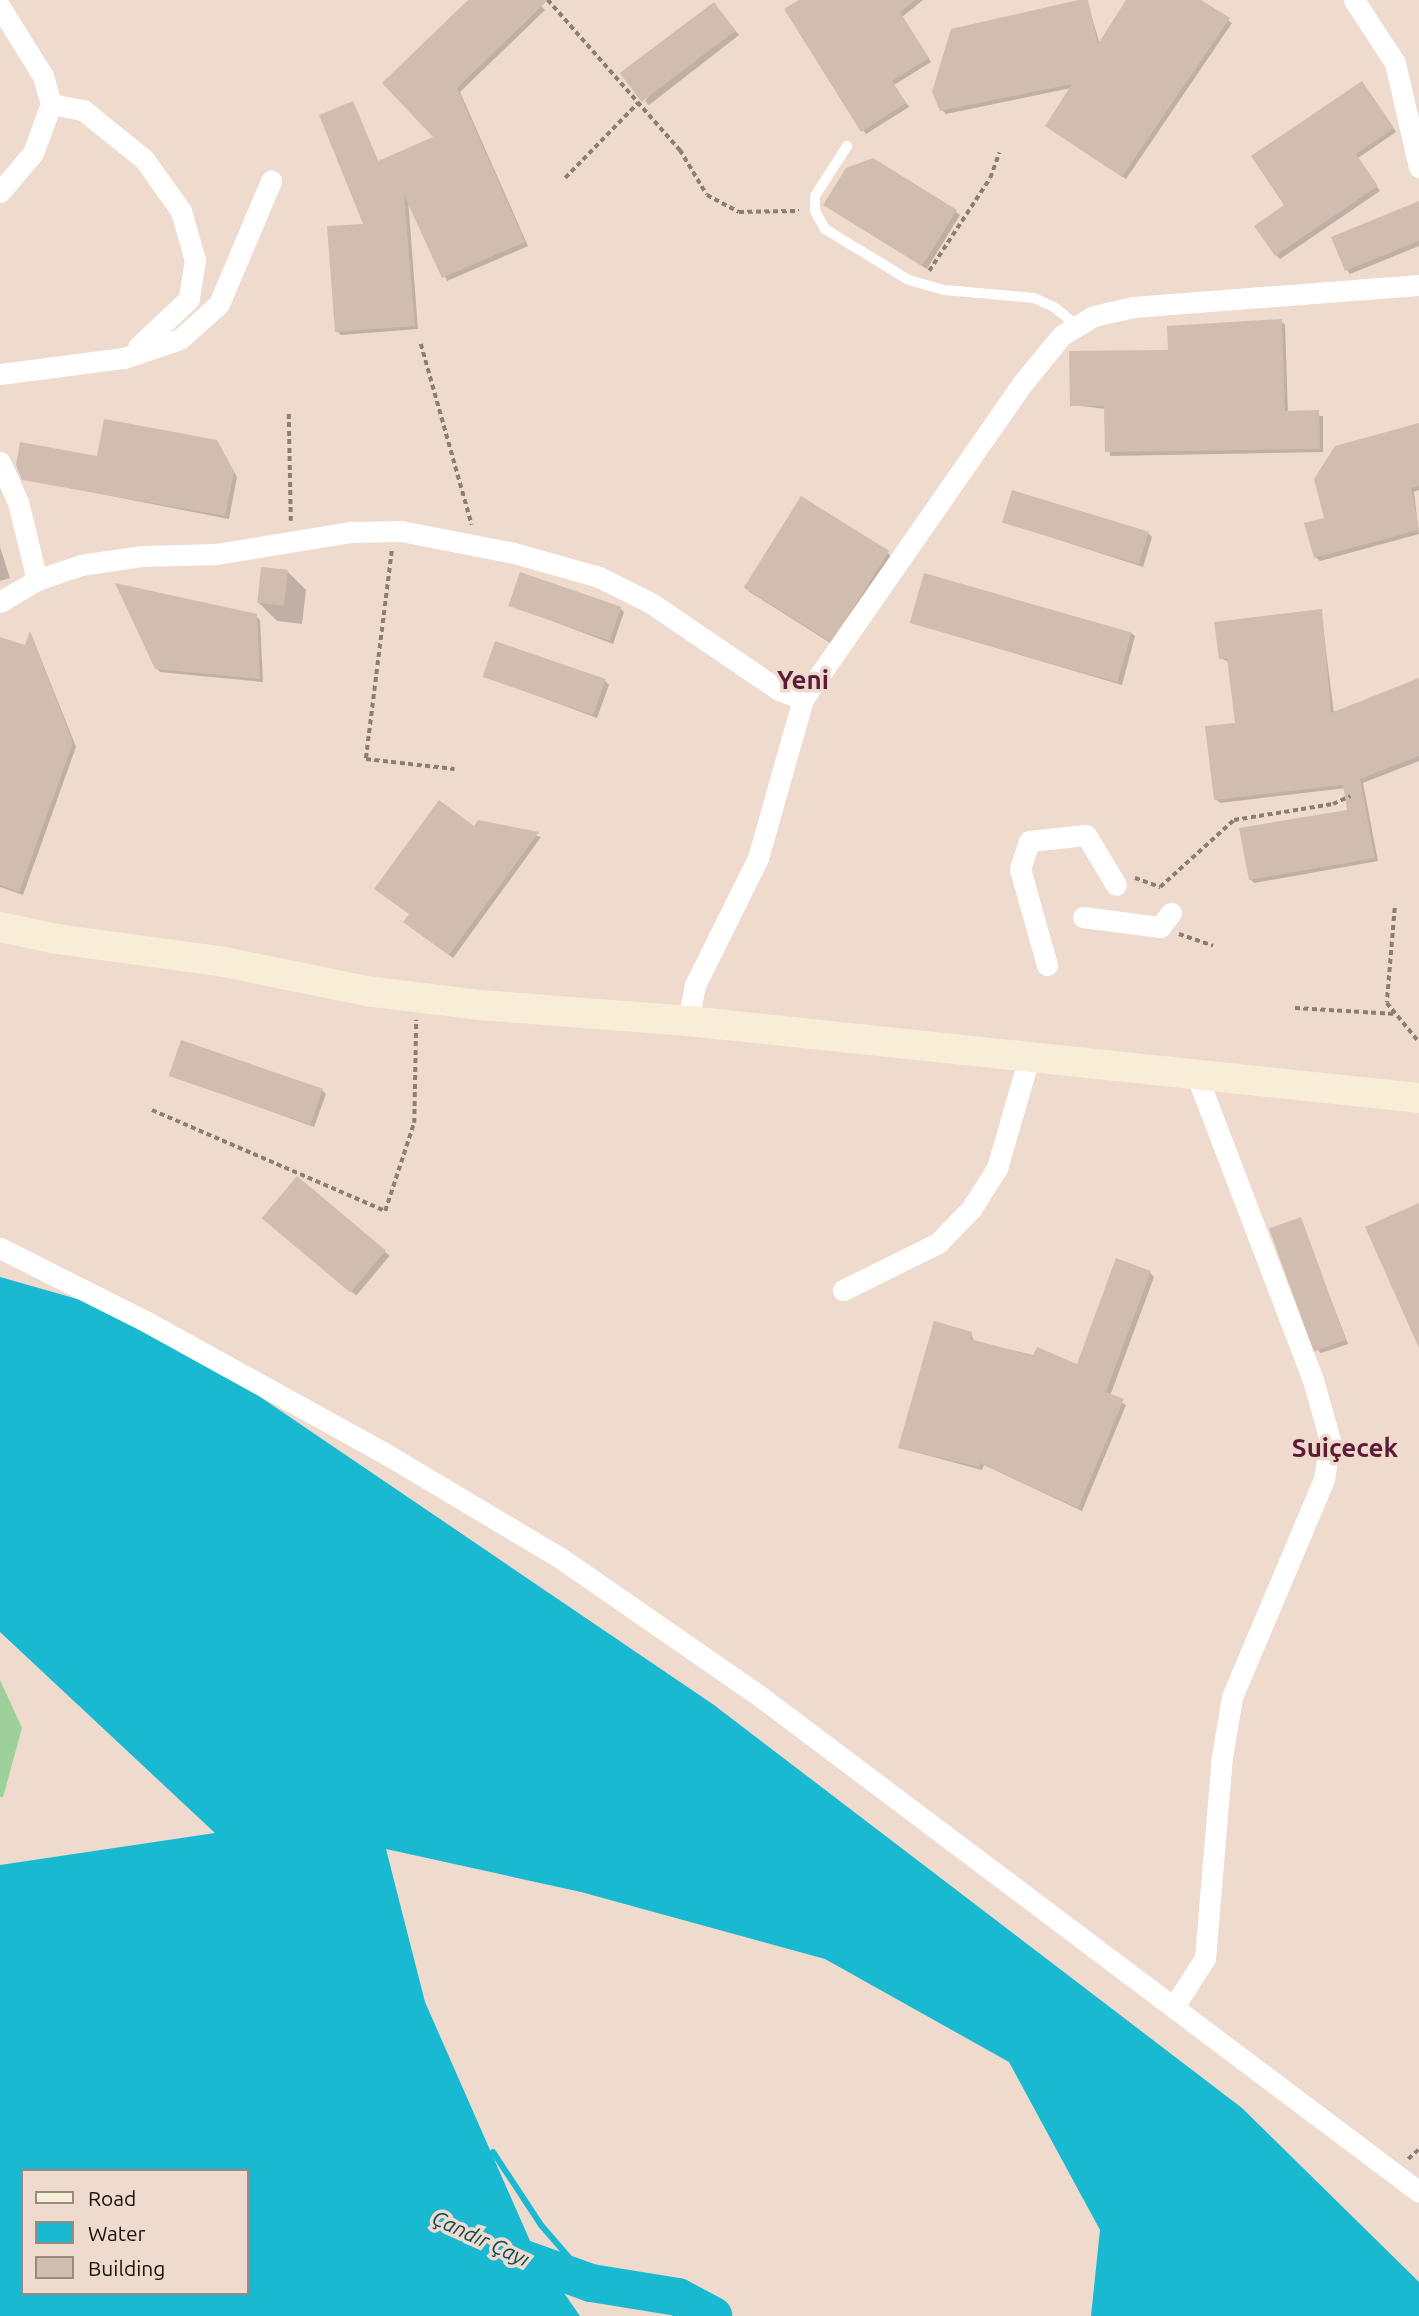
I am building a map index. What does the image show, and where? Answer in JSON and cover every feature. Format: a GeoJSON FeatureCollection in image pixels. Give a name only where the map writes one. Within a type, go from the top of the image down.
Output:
{"type":"FeatureCollection","features":[{"type":"Feature","properties":{"kind":"street"},"geometry":{"type":"LineString","coordinates":[[1354,0],[1395,63],[1419,167]]}},
{"type":"Feature","properties":{"kind":"street"},"geometry":{"type":"LineString","coordinates":[[0,6],[43,76],[51,104],[33,153],[0,192]]}},
{"type":"Feature","properties":{"kind":"street"},"geometry":{"type":"LineString","coordinates":[[51,104],[83,110],[144,159],[181,211],[195,260],[189,299],[163,328],[124,358]]}},
{"type":"Feature","properties":{"kind":"street"},"geometry":{"type":"LineString","coordinates":[[5,368],[124,358],[180,339],[219,304],[271,181]]}},
{"type":"Feature","properties":{"kind":"street"},"geometry":{"type":"LineString","coordinates":[[688,1021],[695,985],[758,859],[803,699],[1022,384],[1076,325],[1133,307],[1419,285]]}},
{"type":"Feature","properties":{"kind":"street"},"geometry":{"type":"LineString","coordinates":[[0,462],[18,502],[37,580]]}},
{"type":"Feature","properties":{"kind":"street"},"geometry":{"type":"LineString","coordinates":[[0,602],[37,580],[81,565],[130,558],[216,554],[291,544],[351,532],[394,531],[598,577],[651,603],[779,691],[803,699]]}},
{"type":"Feature","properties":{"kind":"street"},"geometry":{"type":"LineString","coordinates":[[1047,965],[1020,869],[1029,841],[1086,835],[1120,879]]}},
{"type":"Feature","properties":{"kind":"street"},"geometry":{"type":"LineString","coordinates":[[1083,917],[1166,920]]}},
{"type":"Feature","properties":{"kind":"street"},"geometry":{"type":"LineString","coordinates":[[0,927],[416,997],[688,1021],[1419,1098]]}},
{"type":"Feature","properties":{"kind":"street"},"geometry":{"type":"LineString","coordinates":[[844,1290],[938,1243],[971,1209],[997,1168],[1028,1058]]}},
{"type":"Feature","properties":{"kind":"street"},"geometry":{"type":"LineString","coordinates":[[1175,2005],[1205,1958],[1222,1757],[1232,1697],[1324,1479],[1330,1440],[1313,1380],[1197,1076]]}},
{"type":"Feature","properties":{"kind":"street"},"geometry":{"type":"LineString","coordinates":[[0,1248],[148,1322],[369,1444],[559,1557],[761,1697],[1175,2005],[1419,2192]]}},
{"type":"Feature","properties":{"kind":"lane"},"geometry":{"type":"LineString","coordinates":[[847,146],[818,190],[815,211],[825,229],[921,284],[1034,298],[1076,325]]}},
{"type":"Feature","properties":{"kind":"path"},"geometry":{"type":"LineString","coordinates":[[548,0],[680,150],[707,195],[739,212],[815,211]]}},
{"type":"Feature","properties":{"kind":"path"},"geometry":{"type":"LineString","coordinates":[[565,178],[638,103]]}},
{"type":"Feature","properties":{"kind":"path"},"geometry":{"type":"LineString","coordinates":[[921,284],[990,178],[999,153]]}},
{"type":"Feature","properties":{"kind":"path"},"geometry":{"type":"LineString","coordinates":[[421,344],[478,548]]}},
{"type":"Feature","properties":{"kind":"path"},"geometry":{"type":"LineString","coordinates":[[289,414],[291,544]]}},
{"type":"Feature","properties":{"kind":"path"},"geometry":{"type":"LineString","coordinates":[[394,531],[366,759],[454,769]]}},
{"type":"Feature","properties":{"kind":"path"},"geometry":{"type":"LineString","coordinates":[[1120,879],[1160,887],[1234,820],[1333,804],[1350,796]]}},
{"type":"Feature","properties":{"kind":"path"},"geometry":{"type":"LineString","coordinates":[[1395,908],[1387,1003],[1419,1042]]}},
{"type":"Feature","properties":{"kind":"path"},"geometry":{"type":"LineString","coordinates":[[1166,920],[1213,946]]}},
{"type":"Feature","properties":{"kind":"path"},"geometry":{"type":"LineString","coordinates":[[152,1110],[385,1211],[414,1123],[416,997]]}},
{"type":"Feature","properties":{"kind":"path"},"geometry":{"type":"LineString","coordinates":[[1295,1008],[1396,1014]]}},
{"type":"Feature","properties":{"kind":"green space"},"geometry":{"type":"Polygon","coordinates":[[[0,1680],[22,1728],[3,1797],[0,1797],[0,1680]]]}},
{"type":"Feature","properties":{"kind":"water"},"geometry":{"type":"Polygon","coordinates":[[[0,1277],[144,1318],[714,1705],[1242,2108],[1419,2282],[1419,2316],[1091,2316],[1100,2230],[1009,2062],[825,1959],[581,1892],[386,1849],[425,2002],[534,2250],[580,2316],[0,2316],[0,1865],[215,1833],[0,1632],[0,1277]]]}},
{"type":"Feature","properties":{"kind":"building"},"geometry":{"type":"Polygon","coordinates":[[[468,0],[548,0],[457,88],[525,242],[442,278],[404,195],[415,326],[335,332],[327,226],[363,224],[319,115],[353,101],[378,161],[433,137],[382,83],[468,0]]]}},
{"type":"Feature","properties":{"kind":"building"},"geometry":{"type":"Polygon","coordinates":[[[799,0],[915,0],[900,12],[929,58],[892,81],[906,103],[861,132],[784,9],[799,0]]]}},
{"type":"Feature","properties":{"kind":"building"},"geometry":{"type":"Polygon","coordinates":[[[1088,0],[1098,44],[1126,0],[1201,0],[1230,18],[1122,177],[1045,126],[1072,84],[940,111],[932,92],[951,29],[1088,0]]]}},
{"type":"Feature","properties":{"kind":"building"},"geometry":{"type":"Polygon","coordinates":[[[714,2],[736,31],[641,102],[620,73],[714,2]]]}},
{"type":"Feature","properties":{"kind":"building"},"geometry":{"type":"Polygon","coordinates":[[[1362,81],[1394,128],[1356,154],[1378,186],[1275,256],[1254,226],[1284,205],[1251,156],[1362,81]]]}},
{"type":"Feature","properties":{"kind":"building"},"geometry":{"type":"Polygon","coordinates":[[[873,158],[957,210],[922,266],[823,205],[846,168],[873,158]]]}},
{"type":"Feature","properties":{"kind":"building"},"geometry":{"type":"Polygon","coordinates":[[[1419,201],[1419,241],[1345,271],[1331,237],[1419,201]]]}},
{"type":"Feature","properties":{"kind":"building"},"geometry":{"type":"Polygon","coordinates":[[[1282,319],[1285,411],[1319,410],[1320,449],[1105,452],[1104,406],[1070,406],[1069,351],[1168,350],[1167,326],[1282,319]]]}},
{"type":"Feature","properties":{"kind":"building"},"geometry":{"type":"Polygon","coordinates":[[[104,419],[217,440],[234,472],[225,516],[22,480],[16,465],[20,442],[97,456],[104,419]]]}},
{"type":"Feature","properties":{"kind":"building"},"geometry":{"type":"Polygon","coordinates":[[[1419,423],[1419,486],[1411,488],[1419,530],[1314,558],[1304,523],[1324,518],[1314,479],[1335,446],[1419,423]]]}},
{"type":"Feature","properties":{"kind":"building"},"geometry":{"type":"Polygon","coordinates":[[[1012,490],[1149,532],[1139,564],[1002,523],[1012,490]]]}},
{"type":"Feature","properties":{"kind":"building"},"geometry":{"type":"Polygon","coordinates":[[[801,496],[889,551],[832,643],[744,588],[801,496]]]}},
{"type":"Feature","properties":{"kind":"building"},"geometry":{"type":"Polygon","coordinates":[[[261,567],[288,570],[284,606],[257,603],[261,567]]]}},
{"type":"Feature","properties":{"kind":"building"},"geometry":{"type":"Polygon","coordinates":[[[520,572],[621,607],[609,641],[508,606],[520,572]]]}},
{"type":"Feature","properties":{"kind":"building"},"geometry":{"type":"Polygon","coordinates":[[[924,573],[1132,633],[1117,683],[910,623],[924,573]]]}},
{"type":"Feature","properties":{"kind":"building"},"geometry":{"type":"Polygon","coordinates":[[[115,583],[257,614],[260,679],[155,669],[115,583]]]}},
{"type":"Feature","properties":{"kind":"building"},"geometry":{"type":"Polygon","coordinates":[[[1322,609],[1331,713],[1419,678],[1419,756],[1360,779],[1375,858],[1249,880],[1239,828],[1347,810],[1343,785],[1214,800],[1205,726],[1235,723],[1227,658],[1219,659],[1214,622],[1322,609]]]}},
{"type":"Feature","properties":{"kind":"building"},"geometry":{"type":"Polygon","coordinates":[[[30,631],[73,743],[19,892],[0,885],[0,637],[25,645],[30,631]]]}},
{"type":"Feature","properties":{"kind":"building"},"geometry":{"type":"Polygon","coordinates":[[[495,641],[606,679],[593,715],[483,677],[495,641]]]}},
{"type":"Feature","properties":{"kind":"building"},"geometry":{"type":"Polygon","coordinates":[[[439,800],[474,826],[478,820],[539,832],[449,955],[403,922],[409,914],[374,889],[439,800]]]}},
{"type":"Feature","properties":{"kind":"building"},"geometry":{"type":"Polygon","coordinates":[[[181,1040],[323,1089],[310,1125],[169,1076],[181,1040]]]}},
{"type":"Feature","properties":{"kind":"building"},"geometry":{"type":"Polygon","coordinates":[[[297,1176],[386,1251],[351,1293],[262,1218],[297,1176]]]}},
{"type":"Feature","properties":{"kind":"building"},"geometry":{"type":"Polygon","coordinates":[[[1419,1203],[1419,1348],[1365,1227],[1419,1203]]]}},
{"type":"Feature","properties":{"kind":"building"},"geometry":{"type":"Polygon","coordinates":[[[1301,1217],[1346,1340],[1314,1352],[1269,1229],[1301,1217]]]}},
{"type":"Feature","properties":{"kind":"building"},"geometry":{"type":"Polygon","coordinates":[[[1116,1258],[1151,1271],[1106,1392],[1124,1399],[1078,1508],[980,1463],[979,1467],[898,1448],[934,1321],[972,1332],[970,1339],[1033,1356],[1037,1347],[1077,1364],[1116,1258]]]}},
{"type":"Feature","properties":{"kind":"waterway"},"geometry":{"type":"LineString","coordinates":[[493,2152],[541,2225],[591,2283]]}},
{"type":"Feature","properties":{"kind":"waterway","name":"Çandır Çayı"},"geometry":{"type":"LineString","coordinates":[[499,2250],[591,2283],[678,2297],[713,2316]]}},
{"type":"Feature","properties":{"kind":"district","name":"Yeni"},"geometry":{"type":"Point","coordinates":[803,680]}},
{"type":"Feature","properties":{"kind":"district","name":"Suiçecek"},"geometry":{"type":"Point","coordinates":[1345,1448]}}]}
